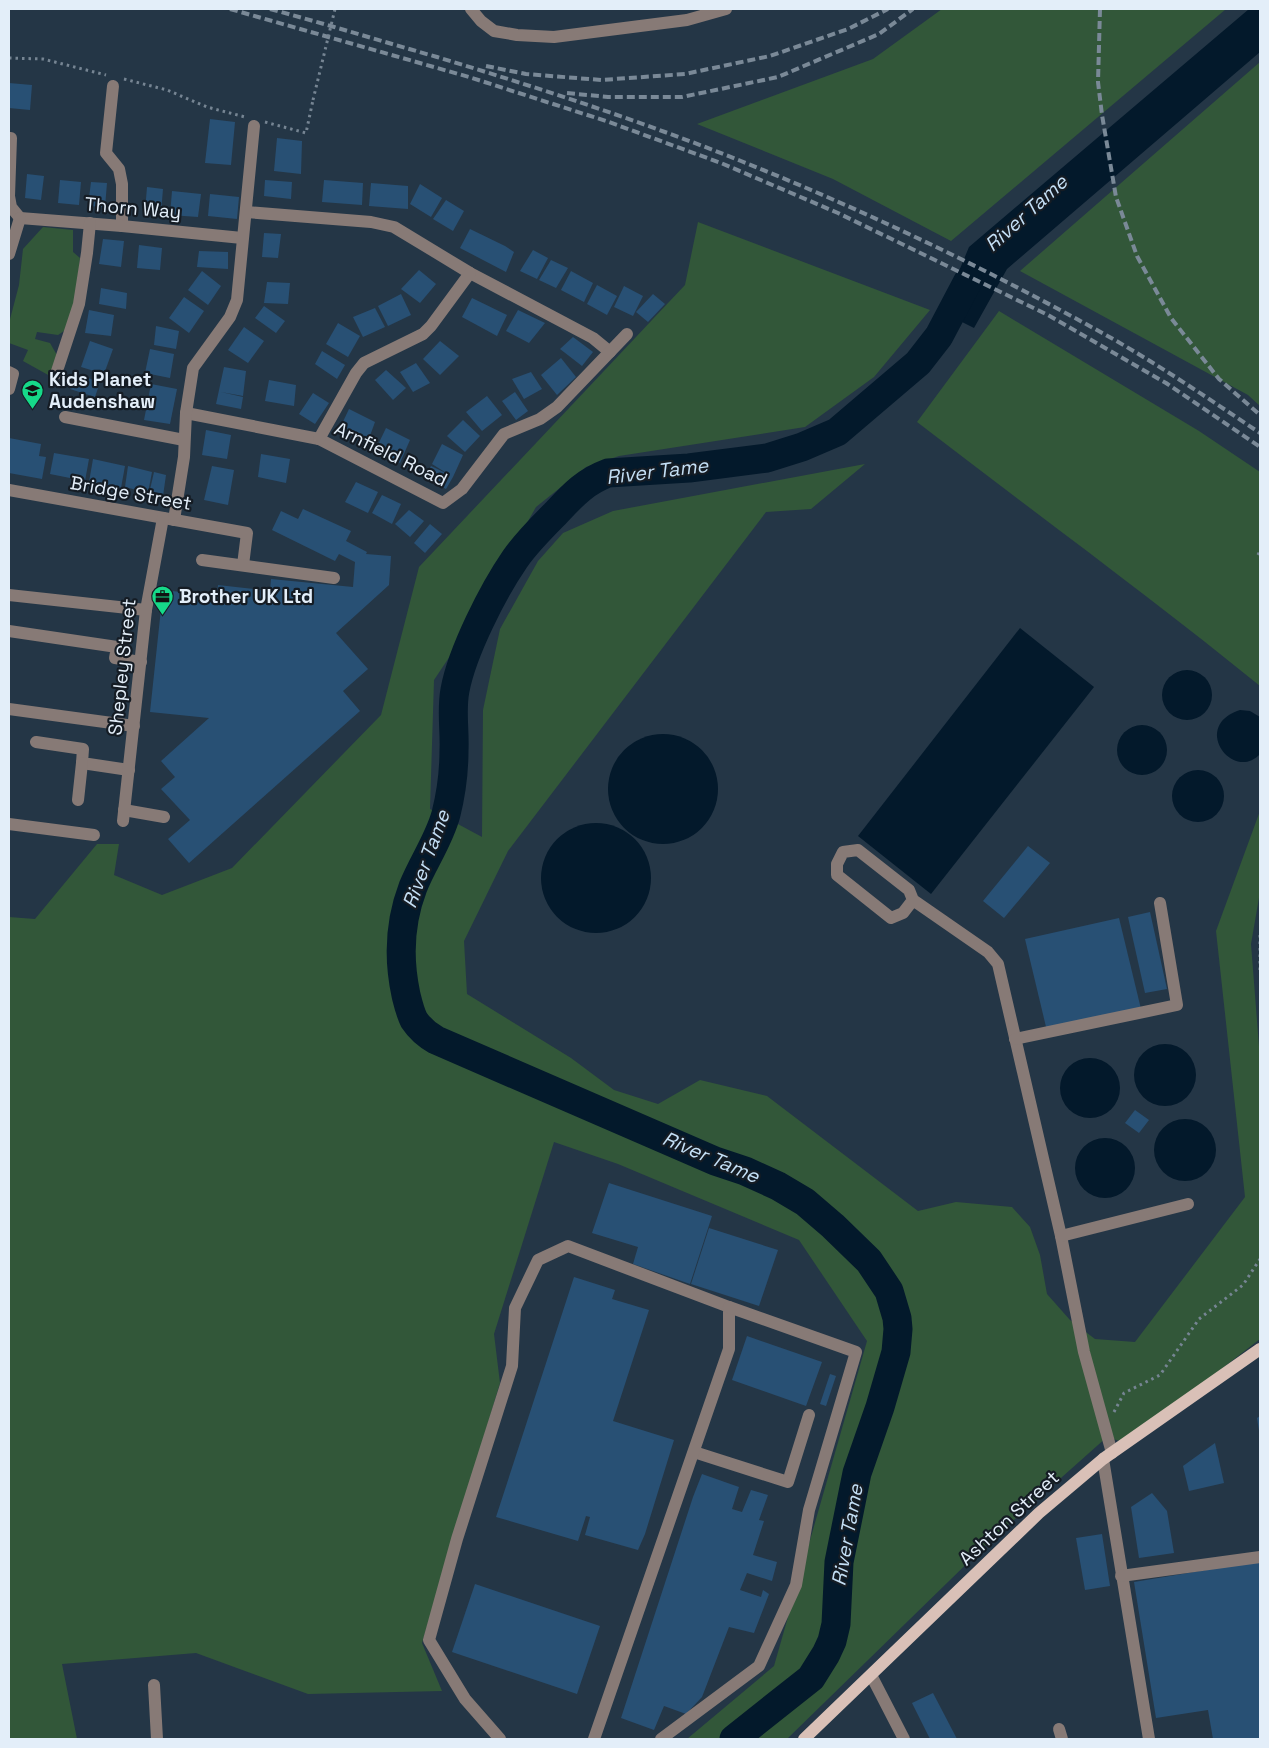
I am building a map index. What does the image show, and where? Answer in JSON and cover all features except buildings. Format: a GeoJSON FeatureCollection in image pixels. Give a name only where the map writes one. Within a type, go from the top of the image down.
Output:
{"type":"FeatureCollection","features":[{"type":"Feature","properties":{"kind":"main road","name":"Ashton Street"},"geometry":{"type":"LineString","coordinates":[[804,1739],[1039,1513],[1108,1456],[1260,1349]]}},
{"type":"Feature","properties":{"kind":"street"},"geometry":{"type":"LineString","coordinates":[[471,9],[480,21],[494,31],[517,36],[554,36],[687,20],[726,9]]}},
{"type":"Feature","properties":{"kind":"street"},"geometry":{"type":"LineString","coordinates":[[116,81],[106,153],[119,169],[122,184],[122,226]]}},
{"type":"Feature","properties":{"kind":"street"},"geometry":{"type":"LineString","coordinates":[[168,519],[184,457],[186,413],[193,368],[230,316],[237,300],[255,122]]}},
{"type":"Feature","properties":{"kind":"street"},"geometry":{"type":"LineString","coordinates":[[9,138],[12,138],[9,196],[11,207],[20,218],[9,254]]}},
{"type":"Feature","properties":{"kind":"street"},"geometry":{"type":"LineString","coordinates":[[246,212],[371,222],[394,227],[470,273],[593,338],[610,352]]}},
{"type":"Feature","properties":{"kind":"street","name":"Thorn Way"},"geometry":{"type":"LineString","coordinates":[[20,218],[242,238]]}},
{"type":"Feature","properties":{"kind":"street"},"geometry":{"type":"LineString","coordinates":[[56,374],[79,304],[90,223]]}},
{"type":"Feature","properties":{"kind":"street"},"geometry":{"type":"LineString","coordinates":[[319,439],[356,373],[364,363],[423,334],[470,273]]}},
{"type":"Feature","properties":{"kind":"street","name":"Arnfield Road"},"geometry":{"type":"LineString","coordinates":[[186,413],[319,439],[443,503],[462,489],[504,434],[540,419],[557,407],[627,334]]}},
{"type":"Feature","properties":{"kind":"street"},"geometry":{"type":"LineString","coordinates":[[9,372],[13,374],[9,388]]}},
{"type":"Feature","properties":{"kind":"street"},"geometry":{"type":"LineString","coordinates":[[66,418],[184,440]]}},
{"type":"Feature","properties":{"kind":"street","name":"Bridge Street"},"geometry":{"type":"LineString","coordinates":[[9,490],[247,533],[243,565]]}},
{"type":"Feature","properties":{"kind":"street","name":"Shepley Street"},"geometry":{"type":"LineString","coordinates":[[164,817],[124,816],[146,610],[168,519]]}},
{"type":"Feature","properties":{"kind":"street"},"geometry":{"type":"LineString","coordinates":[[202,560],[334,578]]}},
{"type":"Feature","properties":{"kind":"street"},"geometry":{"type":"LineString","coordinates":[[9,595],[146,610]]}},
{"type":"Feature","properties":{"kind":"street"},"geometry":{"type":"LineString","coordinates":[[9,631],[117,647],[115,658],[141,662]]}},
{"type":"Feature","properties":{"kind":"street"},"geometry":{"type":"LineString","coordinates":[[9,709],[134,726]]}},
{"type":"Feature","properties":{"kind":"street"},"geometry":{"type":"LineString","coordinates":[[36,742],[83,749],[78,800]]}},
{"type":"Feature","properties":{"kind":"street"},"geometry":{"type":"LineString","coordinates":[[82,763],[129,770]]}},
{"type":"Feature","properties":{"kind":"street"},"geometry":{"type":"LineString","coordinates":[[9,824],[94,835]]}},
{"type":"Feature","properties":{"kind":"street"},"geometry":{"type":"LineString","coordinates":[[913,900],[903,913],[891,918],[837,875],[837,864],[843,852],[858,850],[909,890],[913,900],[988,952],[998,964],[1061,1236],[1084,1352],[1108,1456],[1121,1576],[1126,1596],[1149,1739]]}},
{"type":"Feature","properties":{"kind":"street"},"geometry":{"type":"LineString","coordinates":[[1015,1039],[1177,1005],[1160,903]]}},
{"type":"Feature","properties":{"kind":"street"},"geometry":{"type":"LineString","coordinates":[[1061,1236],[1188,1204]]}},
{"type":"Feature","properties":{"kind":"street"},"geometry":{"type":"LineString","coordinates":[[500,1739],[465,1699],[429,1640],[457,1538],[512,1366],[515,1308],[538,1260],[568,1246],[729,1307],[856,1352],[809,1510],[796,1585],[759,1666],[661,1739]]}},
{"type":"Feature","properties":{"kind":"street"},"geometry":{"type":"LineString","coordinates":[[594,1739],[730,1349],[729,1307]]}},
{"type":"Feature","properties":{"kind":"street"},"geometry":{"type":"LineString","coordinates":[[694,1452],[788,1482],[810,1415]]}},
{"type":"Feature","properties":{"kind":"street"},"geometry":{"type":"LineString","coordinates":[[1121,1576],[1260,1557]]}},
{"type":"Feature","properties":{"kind":"street"},"geometry":{"type":"LineString","coordinates":[[871,1675],[904,1739]]}},
{"type":"Feature","properties":{"kind":"street"},"geometry":{"type":"LineString","coordinates":[[154,1685],[157,1739]]}},
{"type":"Feature","properties":{"kind":"path"},"geometry":{"type":"LineString","coordinates":[[9,58],[43,59],[116,81],[166,90],[207,107],[255,122],[306,133],[335,9]]}},
{"type":"Feature","properties":{"kind":"path"},"geometry":{"type":"LineString","coordinates":[[1260,935],[1260,974]]}},
{"type":"Feature","properties":{"kind":"path"},"geometry":{"type":"LineString","coordinates":[[1113,1414],[1124,1393],[1160,1375],[1199,1319],[1244,1285],[1260,1259]]}},
{"type":"Feature","properties":{"kind":"green space"},"geometry":{"type":"Polygon","coordinates":[[[942,9],[1226,9],[951,241],[833,179],[697,124],[873,59],[942,9]]]}},
{"type":"Feature","properties":{"kind":"green space"},"geometry":{"type":"Polygon","coordinates":[[[1260,62],[1260,406],[1248,395],[1020,271],[1260,62]]]}},
{"type":"Feature","properties":{"kind":"green space"},"geometry":{"type":"Polygon","coordinates":[[[698,222],[930,310],[874,377],[805,427],[619,456],[586,467],[536,507],[460,641],[434,680],[430,809],[482,837],[483,710],[500,629],[538,561],[563,533],[613,511],[865,464],[811,509],[766,512],[508,851],[464,941],[467,994],[571,1058],[614,1090],[658,1104],[700,1080],[767,1096],[918,1211],[956,1202],[1012,1207],[1030,1227],[1040,1255],[1047,1294],[1070,1320],[1095,1339],[1135,1342],[1245,1197],[1216,931],[1260,811],[1260,892],[1251,944],[1260,1059],[1260,1339],[1126,1443],[1107,1437],[989,1542],[787,1739],[687,1739],[774,1666],[867,1341],[799,1240],[618,1164],[554,1142],[494,1334],[500,1383],[422,1643],[442,1691],[308,1694],[196,1653],[62,1664],[77,1739],[9,1739],[9,917],[35,919],[97,844],[119,844],[114,875],[162,895],[232,868],[381,715],[419,567],[685,285],[698,222]]]}},
{"type":"Feature","properties":{"kind":"green space"},"geometry":{"type":"Polygon","coordinates":[[[43,227],[73,230],[73,252],[80,258],[77,292],[67,329],[58,335],[37,332],[35,339],[50,343],[58,357],[50,376],[23,361],[28,350],[9,343],[9,323],[19,285],[23,249],[43,227]]]}},
{"type":"Feature","properties":{"kind":"green space"},"geometry":{"type":"Polygon","coordinates":[[[999,311],[1199,431],[1260,472],[1260,686],[917,422],[999,311]]]}},
{"type":"Feature","properties":{"kind":"water"},"geometry":{"type":"Polygon","coordinates":[[[1249,9],[1260,9],[1260,52],[1007,269],[974,328],[942,312],[969,247],[1249,9]]]}},
{"type":"Feature","properties":{"kind":"water"},"geometry":{"type":"Polygon","coordinates":[[[1020,628],[1094,687],[931,894],[858,836],[1020,628]]]}},
{"type":"Feature","properties":{"kind":"water"},"geometry":{"type":"Polygon","coordinates":[[[1182,670],[1192,670],[1205,677],[1212,690],[1212,700],[1205,713],[1192,720],[1182,720],[1173,716],[1166,709],[1162,700],[1162,690],[1166,681],[1173,674],[1182,670]]]}},
{"type":"Feature","properties":{"kind":"water"},"geometry":{"type":"Polygon","coordinates":[[[1240,710],[1250,711],[1260,717],[1260,754],[1249,761],[1238,762],[1221,749],[1217,739],[1218,728],[1225,718],[1240,710]]]}},
{"type":"Feature","properties":{"kind":"water"},"geometry":{"type":"Polygon","coordinates":[[[1137,725],[1147,725],[1160,732],[1167,745],[1167,755],[1160,768],[1147,775],[1137,775],[1128,771],[1121,764],[1117,755],[1117,745],[1121,736],[1128,729],[1137,725]]]}},
{"type":"Feature","properties":{"kind":"water"},"geometry":{"type":"Polygon","coordinates":[[[663,734],[674,735],[684,739],[702,750],[713,768],[717,778],[717,800],[713,810],[702,828],[684,839],[674,843],[663,844],[652,843],[642,839],[624,828],[613,810],[609,800],[608,789],[609,778],[613,768],[624,750],[642,739],[652,735],[663,734]]]}},
{"type":"Feature","properties":{"kind":"water"},"geometry":{"type":"Polygon","coordinates":[[[1198,770],[1208,772],[1216,778],[1222,786],[1224,796],[1222,806],[1216,814],[1208,820],[1198,822],[1188,820],[1180,814],[1174,806],[1172,796],[1174,786],[1180,778],[1188,772],[1198,770]]]}},
{"type":"Feature","properties":{"kind":"water"},"geometry":{"type":"Polygon","coordinates":[[[596,823],[607,824],[617,828],[635,839],[646,857],[650,867],[650,889],[646,899],[635,917],[617,928],[607,932],[596,933],[585,932],[575,928],[557,917],[546,899],[542,889],[541,878],[542,867],[546,857],[557,839],[575,828],[585,824],[596,823]]]}},
{"type":"Feature","properties":{"kind":"water"},"geometry":{"type":"Polygon","coordinates":[[[1165,1044],[1177,1047],[1187,1053],[1193,1063],[1196,1075],[1193,1087],[1187,1097],[1177,1103],[1165,1106],[1153,1103],[1143,1097],[1137,1087],[1134,1075],[1137,1063],[1143,1053],[1153,1047],[1165,1044]]]}},
{"type":"Feature","properties":{"kind":"water"},"geometry":{"type":"Polygon","coordinates":[[[1084,1058],[1096,1058],[1107,1063],[1115,1071],[1120,1082],[1118,1100],[1107,1113],[1096,1118],[1084,1118],[1073,1113],[1065,1105],[1060,1094],[1060,1082],[1065,1071],[1073,1063],[1084,1058]]]}},
{"type":"Feature","properties":{"kind":"water"},"geometry":{"type":"Polygon","coordinates":[[[1185,1119],[1197,1122],[1207,1128],[1213,1138],[1216,1150],[1213,1162],[1207,1172],[1197,1178],[1185,1181],[1173,1178],[1163,1172],[1157,1162],[1154,1150],[1157,1138],[1163,1128],[1173,1122],[1185,1119]]]}},
{"type":"Feature","properties":{"kind":"water"},"geometry":{"type":"Polygon","coordinates":[[[1099,1138],[1111,1138],[1122,1143],[1130,1151],[1135,1162],[1133,1180],[1122,1193],[1111,1198],[1099,1198],[1088,1193],[1080,1185],[1075,1174],[1075,1162],[1080,1151],[1088,1143],[1099,1138]]]}},
{"type":"Feature","properties":{"kind":"waterway","name":"River Tame"},"geometry":{"type":"LineString","coordinates":[[734,1739],[811,1678],[832,1641],[836,1624],[839,1562],[857,1473],[880,1407],[896,1352],[897,1318],[889,1291],[869,1261],[833,1226],[805,1202],[778,1186],[745,1171],[715,1161],[436,1040],[427,1034],[414,1020],[403,981],[401,954],[405,913],[413,887],[443,824],[448,806],[453,766],[454,698],[464,658],[488,604],[506,572],[529,541],[579,490],[608,473],[689,468],[767,458],[802,447],[837,432],[918,363],[939,336],[968,281]]}},
{"type":"Feature","properties":{"kind":"railway"},"geometry":{"type":"LineString","coordinates":[[230,9],[469,77],[606,121],[721,163],[838,213],[1048,315],[1166,383],[1260,447]]}},
{"type":"Feature","properties":{"kind":"railway"},"geometry":{"type":"LineString","coordinates":[[270,9],[437,57],[590,106],[666,132],[786,179],[920,239],[1095,329],[1158,366],[1260,433]]}},
{"type":"Feature","properties":{"kind":"railway"},"geometry":{"type":"LineString","coordinates":[[486,66],[526,74],[601,80],[685,74],[770,56],[848,29],[888,9]]}},
{"type":"Feature","properties":{"kind":"railway"},"geometry":{"type":"LineString","coordinates":[[567,93],[608,97],[682,97],[778,77],[879,34],[913,9]]}},
{"type":"Feature","properties":{"kind":"railway"},"geometry":{"type":"LineString","coordinates":[[1100,9],[1098,82],[1102,115],[1116,197],[1137,256],[1171,318],[1219,379],[1260,415]]}},
{"type":"Feature","properties":{"kind":"place","name":"Kids Planet Audenshaw"},"geometry":{"type":"Point","coordinates":[33,409]}},
{"type":"Feature","properties":{"kind":"place","name":"Brother UK Ltd"},"geometry":{"type":"Point","coordinates":[163,615]}}]}
